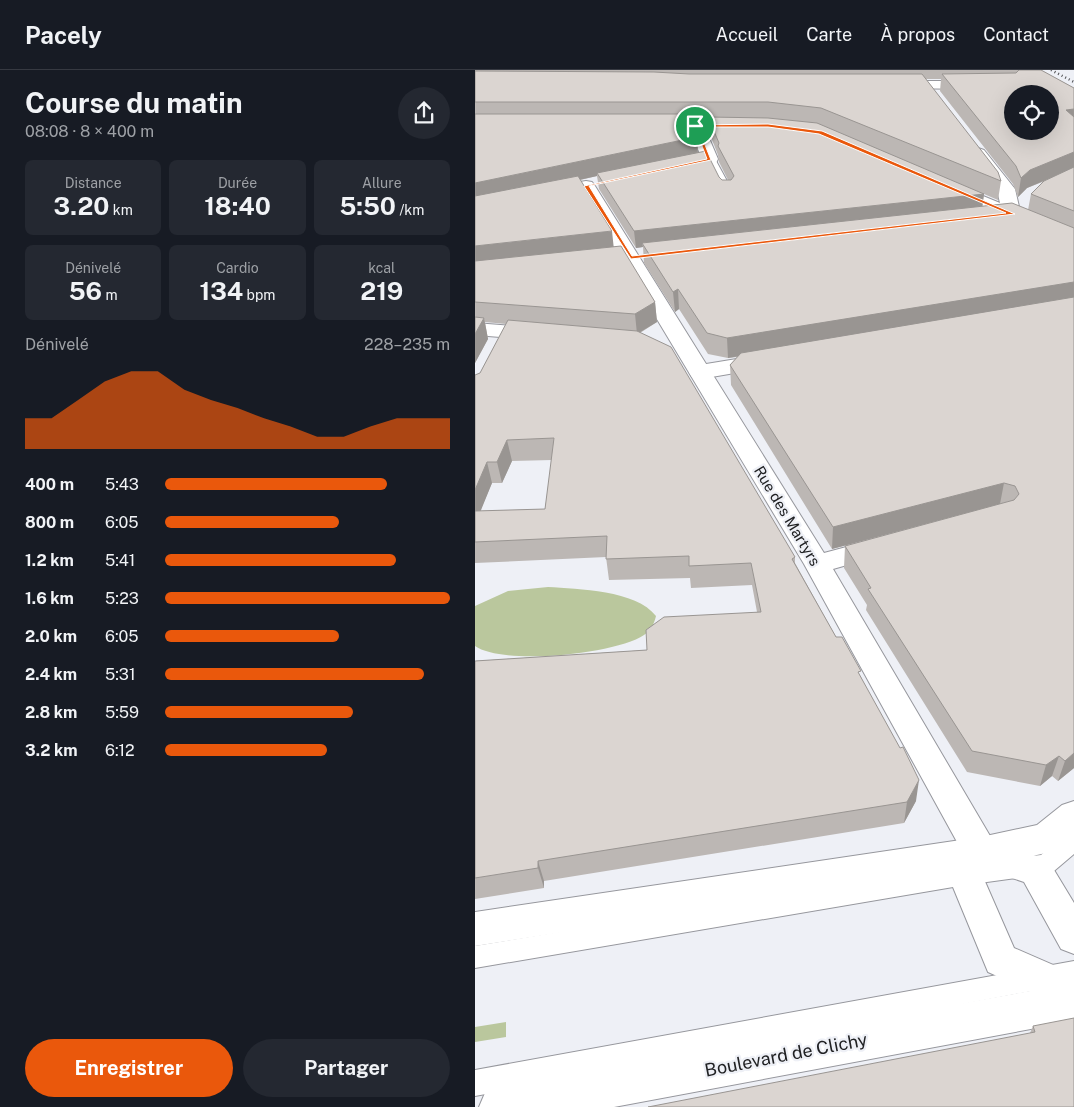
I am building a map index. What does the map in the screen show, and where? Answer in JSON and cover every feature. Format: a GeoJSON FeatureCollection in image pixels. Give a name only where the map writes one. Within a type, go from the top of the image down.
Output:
{"type":"FeatureCollection","features":[{"type":"Feature","properties":{"kind":"street"},"geometry":{"type":"LineString","coordinates":[[877,85],[989,85]]}},
{"type":"Feature","properties":{"kind":"street"},"geometry":{"type":"LineString","coordinates":[[925,85],[936,100]]}},
{"type":"Feature","properties":{"kind":"street"},"geometry":{"type":"LineString","coordinates":[[643,126],[759,126]]}},
{"type":"Feature","properties":{"kind":"street"},"geometry":{"type":"LineString","coordinates":[[664,169],[710,159],[695,126]]}},
{"type":"Feature","properties":{"kind":"street"},"geometry":{"type":"LineString","coordinates":[[965,137],[1006,190],[1012,214]]}},
{"type":"Feature","properties":{"kind":"street"},"geometry":{"type":"LineString","coordinates":[[938,182],[1074,241]]}},
{"type":"Feature","properties":{"kind":"street","name":"Rue des Martyrs"},"geometry":{"type":"LineString","coordinates":[[587,185],[817,564],[973,863]]}},
{"type":"Feature","properties":{"kind":"street"},"geometry":{"type":"LineString","coordinates":[[974,219],[1012,214],[1027,200]]}},
{"type":"Feature","properties":{"kind":"street"},"geometry":{"type":"LineString","coordinates":[[475,329],[561,336]]}},
{"type":"Feature","properties":{"kind":"street"},"geometry":{"type":"LineString","coordinates":[[492,354],[504,331]]}},
{"type":"Feature","properties":{"kind":"street"},"geometry":{"type":"LineString","coordinates":[[657,344],[683,346]]}},
{"type":"Feature","properties":{"kind":"street"},"geometry":{"type":"LineString","coordinates":[[700,372],[786,357]]}},
{"type":"Feature","properties":{"kind":"street"},"geometry":{"type":"LineString","coordinates":[[817,564],[907,539]]}},
{"type":"Feature","properties":{"kind":"street"},"geometry":{"type":"LineString","coordinates":[[475,929],[973,863],[1046,838],[1074,815]]}},
{"type":"Feature","properties":{"kind":"street"},"geometry":{"type":"LineString","coordinates":[[973,863],[1036,871],[1074,937]]}},
{"type":"Feature","properties":{"kind":"street","name":"Boulevard de Clichy"},"geometry":{"type":"LineString","coordinates":[[973,863],[1001,960],[1064,981]]}},
{"type":"Feature","properties":{"kind":"street","name":"Boulevard de Clichy"},"geometry":{"type":"LineString","coordinates":[[499,1107],[634,1085],[939,1025],[1074,1002]]}},
{"type":"Feature","properties":{"kind":"lane"},"geometry":{"type":"LineString","coordinates":[[710,159],[727,192]]}},
{"type":"Feature","properties":{"kind":"lane"},"geometry":{"type":"LineString","coordinates":[[1024,868],[1046,864],[1074,841]]}},
{"type":"Feature","properties":{"kind":"lane"},"geometry":{"type":"LineString","coordinates":[[475,957],[973,863]]}},
{"type":"Feature","properties":{"kind":"lane","name":"Boulevard de Clichy"},"geometry":{"type":"LineString","coordinates":[[475,1083],[1064,981]]}},
{"type":"Feature","properties":{"kind":"green space"},"geometry":{"type":"Polygon","coordinates":[[[548,587],[590,590],[621,596],[647,607],[656,616],[652,627],[646,633],[630,642],[586,652],[559,655],[509,655],[489,652],[475,646],[475,606],[508,591],[548,587]]]}},
{"type":"Feature","properties":{"kind":"green space"},"geometry":{"type":"Polygon","coordinates":[[[506,1022],[506,1037],[475,1042],[475,1027],[506,1022]]]}},
{"type":"Feature","properties":{"kind":"building"},"geometry":{"type":"Polygon","coordinates":[[[1019,70],[1041,70],[1074,88],[1074,109],[1066,110],[1074,117],[1074,152],[1030,170],[1021,178],[1016,166],[942,74],[1016,73],[1019,70]]]}},
{"type":"Feature","properties":{"kind":"building"},"geometry":{"type":"Polygon","coordinates":[[[475,71],[654,72],[689,74],[922,74],[998,172],[1001,181],[821,108],[768,102],[475,102],[475,71]]]}},
{"type":"Feature","properties":{"kind":"building"},"geometry":{"type":"Polygon","coordinates":[[[475,114],[688,114],[697,137],[475,183],[475,114]]]}},
{"type":"Feature","properties":{"kind":"building"},"geometry":{"type":"Polygon","coordinates":[[[708,117],[768,118],[817,123],[984,194],[634,231],[597,173],[706,151],[719,177],[722,180],[731,180],[734,176],[718,146],[719,143],[708,117]]]}},
{"type":"Feature","properties":{"kind":"building"},"geometry":{"type":"Polygon","coordinates":[[[1074,167],[1074,211],[1031,194],[1044,181],[1074,167]]]}},
{"type":"Feature","properties":{"kind":"building"},"geometry":{"type":"Polygon","coordinates":[[[578,176],[612,231],[475,246],[475,196],[578,176]]]}},
{"type":"Feature","properties":{"kind":"building"},"geometry":{"type":"Polygon","coordinates":[[[1012,203],[1074,228],[1074,282],[727,338],[707,333],[678,289],[673,292],[642,243],[1012,203]]]}},
{"type":"Feature","properties":{"kind":"building"},"geometry":{"type":"Polygon","coordinates":[[[621,246],[655,302],[635,314],[475,302],[475,261],[621,246]]]}},
{"type":"Feature","properties":{"kind":"building"},"geometry":{"type":"Polygon","coordinates":[[[1074,297],[1074,753],[1065,761],[1059,756],[1046,765],[972,751],[868,589],[871,588],[845,546],[1014,500],[1019,494],[1015,486],[1004,483],[833,527],[730,365],[741,353],[1074,297]]]}},
{"type":"Feature","properties":{"kind":"building"},"geometry":{"type":"Polygon","coordinates":[[[475,317],[484,318],[475,334],[475,317]]]}},
{"type":"Feature","properties":{"kind":"building"},"geometry":{"type":"Polygon","coordinates":[[[508,320],[637,331],[671,347],[795,557],[792,559],[836,637],[842,637],[861,671],[858,672],[900,748],[903,747],[919,780],[907,802],[538,861],[538,868],[475,878],[475,661],[647,650],[646,630],[664,617],[761,612],[751,563],[689,566],[689,556],[606,559],[607,536],[475,542],[475,511],[545,509],[554,438],[507,440],[497,462],[487,462],[475,490],[475,375],[480,373],[508,320]]]}},
{"type":"Feature","properties":{"kind":"building"},"geometry":{"type":"Polygon","coordinates":[[[1074,1018],[1074,1107],[648,1107],[1035,1032],[1033,1026],[1074,1018]]]}},
{"type":"Feature","properties":{"kind":"railway"},"geometry":{"type":"LineString","coordinates":[[1051,70],[1074,82]]}},
{"type":"Feature","properties":{"kind":"route"},"geometry":{"type":"LineString","coordinates":[[695,126],[768,126],[820,132],[1012,214],[631,258],[586,186],[710,159],[695,126]]}}]}
